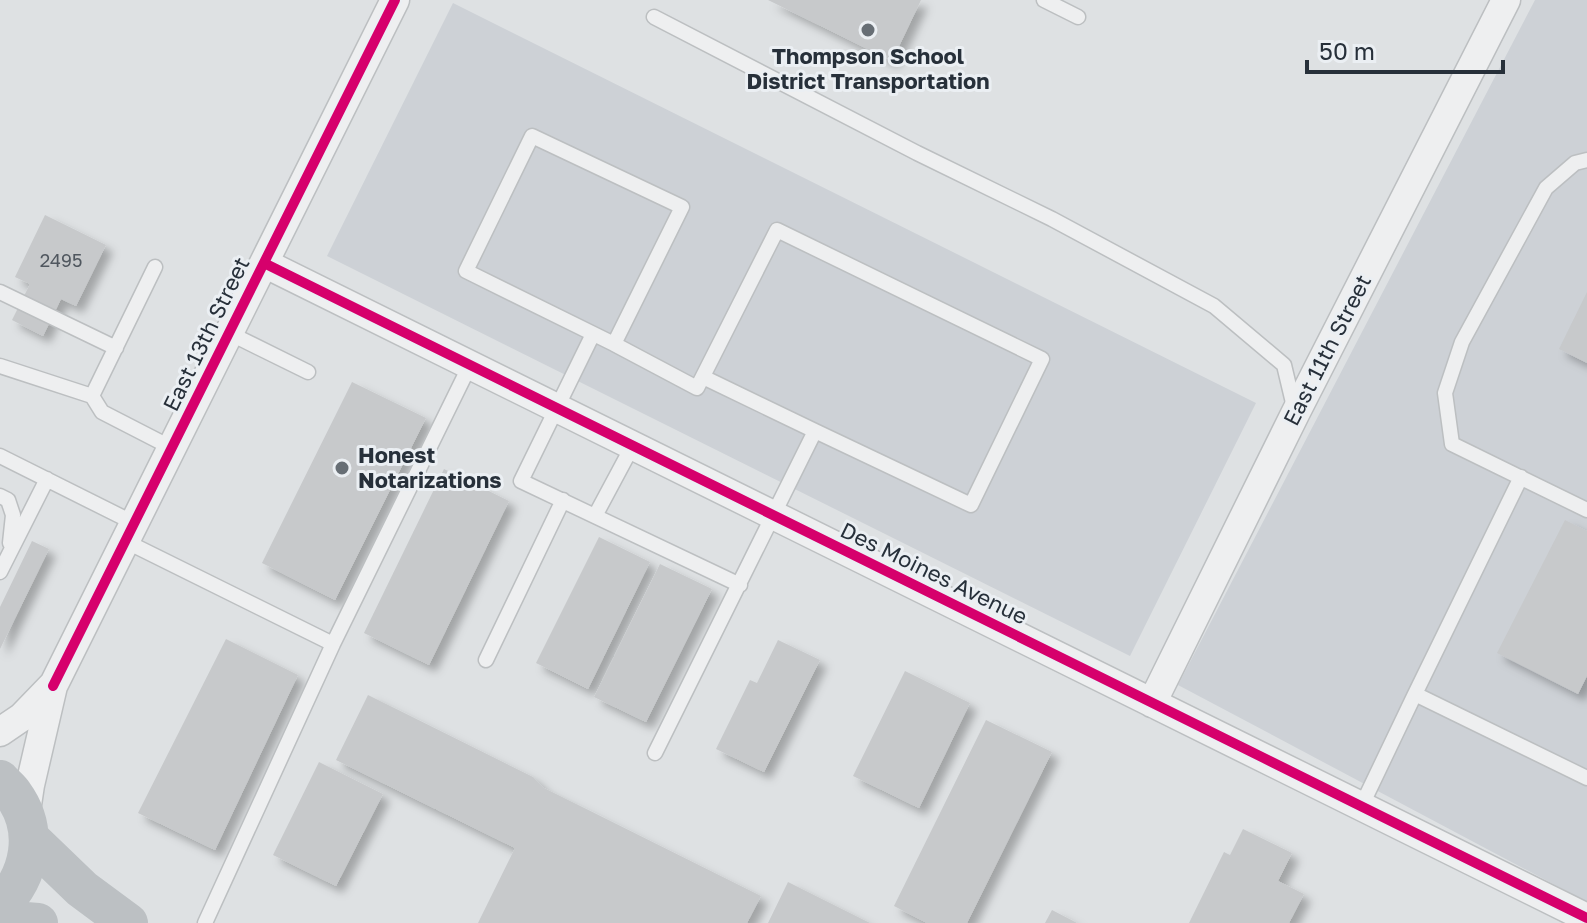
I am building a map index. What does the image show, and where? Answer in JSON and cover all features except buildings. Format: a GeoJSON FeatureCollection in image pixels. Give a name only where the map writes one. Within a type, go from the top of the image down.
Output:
{"type":"FeatureCollection","features":[{"type":"Feature","properties":{"kind":"main road"},"geometry":{"type":"LineString","coordinates":[[0,780],[14,795],[27,828],[82,889],[128,923]]}},
{"type":"Feature","properties":{"kind":"main road"},"geometry":{"type":"LineString","coordinates":[[0,906],[18,886],[27,862],[27,828]]}},
{"type":"Feature","properties":{"kind":"main road"},"geometry":{"type":"LineString","coordinates":[[0,920],[38,923]]}},
{"type":"Feature","properties":{"kind":"street","name":"East 13th Street"},"geometry":{"type":"LineString","coordinates":[[27,828],[30,785],[53,686],[395,0]]}},
{"type":"Feature","properties":{"kind":"street","name":"East 11th Street"},"geometry":{"type":"LineString","coordinates":[[1152,703],[1506,0]]}},
{"type":"Feature","properties":{"kind":"street","name":"Des Moines Avenue"},"geometry":{"type":"LineString","coordinates":[[264,263],[1586,920]]}},
{"type":"Feature","properties":{"kind":"street","name":"East 13th Street"},"geometry":{"type":"LineString","coordinates":[[0,732],[22,717],[53,686]]}},
{"type":"Feature","properties":{"kind":"lane"},"geometry":{"type":"LineString","coordinates":[[1044,0],[1078,17]]}},
{"type":"Feature","properties":{"kind":"lane"},"geometry":{"type":"LineString","coordinates":[[654,17],[1052,219],[1214,306],[1284,365],[1296,412]]}},
{"type":"Feature","properties":{"kind":"lane"},"geometry":{"type":"LineString","coordinates":[[614,344],[682,207],[532,136],[466,271],[697,388],[777,230],[1042,359],[971,505],[703,377]]}},
{"type":"Feature","properties":{"kind":"lane"},"geometry":{"type":"LineString","coordinates":[[1587,160],[1575,163],[1546,188],[1462,342],[1445,393],[1452,444],[1587,510]]}},
{"type":"Feature","properties":{"kind":"lane"},"geometry":{"type":"LineString","coordinates":[[92,396],[155,267]]}},
{"type":"Feature","properties":{"kind":"lane"},"geometry":{"type":"LineString","coordinates":[[0,292],[116,348]]}},
{"type":"Feature","properties":{"kind":"lane"},"geometry":{"type":"LineString","coordinates":[[229,333],[308,372]]}},
{"type":"Feature","properties":{"kind":"lane"},"geometry":{"type":"LineString","coordinates":[[593,334],[521,481],[740,585]]}},
{"type":"Feature","properties":{"kind":"lane"},"geometry":{"type":"LineString","coordinates":[[205,923],[333,644],[470,365]]}},
{"type":"Feature","properties":{"kind":"lane"},"geometry":{"type":"LineString","coordinates":[[0,366],[92,396],[102,412],[172,448]]}},
{"type":"Feature","properties":{"kind":"lane"},"geometry":{"type":"LineString","coordinates":[[655,753],[815,431]]}},
{"type":"Feature","properties":{"kind":"lane"},"geometry":{"type":"LineString","coordinates":[[595,516],[633,445]]}},
{"type":"Feature","properties":{"kind":"lane"},"geometry":{"type":"LineString","coordinates":[[0,456],[47,479],[130,532],[333,644]]}},
{"type":"Feature","properties":{"kind":"lane"},"geometry":{"type":"LineString","coordinates":[[1361,807],[1521,477]]}},
{"type":"Feature","properties":{"kind":"lane"},"geometry":{"type":"LineString","coordinates":[[0,572],[47,479]]}},
{"type":"Feature","properties":{"kind":"lane"},"geometry":{"type":"LineString","coordinates":[[0,496],[8,500],[13,515],[8,555]]}},
{"type":"Feature","properties":{"kind":"lane"},"geometry":{"type":"LineString","coordinates":[[486,660],[563,500]]}},
{"type":"Feature","properties":{"kind":"lane"},"geometry":{"type":"LineString","coordinates":[[1415,694],[1587,778]]}},
{"type":"Feature","properties":{"kind":"shaded area"},"geometry":{"type":"Polygon","coordinates":[[[1535,0],[1587,0],[1587,902],[1178,685],[1535,0]]]}},
{"type":"Feature","properties":{"kind":"shaded area"},"geometry":{"type":"Polygon","coordinates":[[[453,3],[1256,403],[1130,656],[327,256],[453,3]]]}},
{"type":"Feature","properties":{"kind":"cycle path"},"geometry":{"type":"LineString","coordinates":[[53,686],[395,0]]}},
{"type":"Feature","properties":{"kind":"cycle path"},"geometry":{"type":"LineString","coordinates":[[264,263],[1587,918]]}},
{"type":"Feature","properties":{"kind":"place","name":"Thompson School District Transportation"},"geometry":{"type":"Point","coordinates":[868,30]}},
{"type":"Feature","properties":{"kind":"place","name":"Honest Notarizations"},"geometry":{"type":"Point","coordinates":[342,468]}}]}
